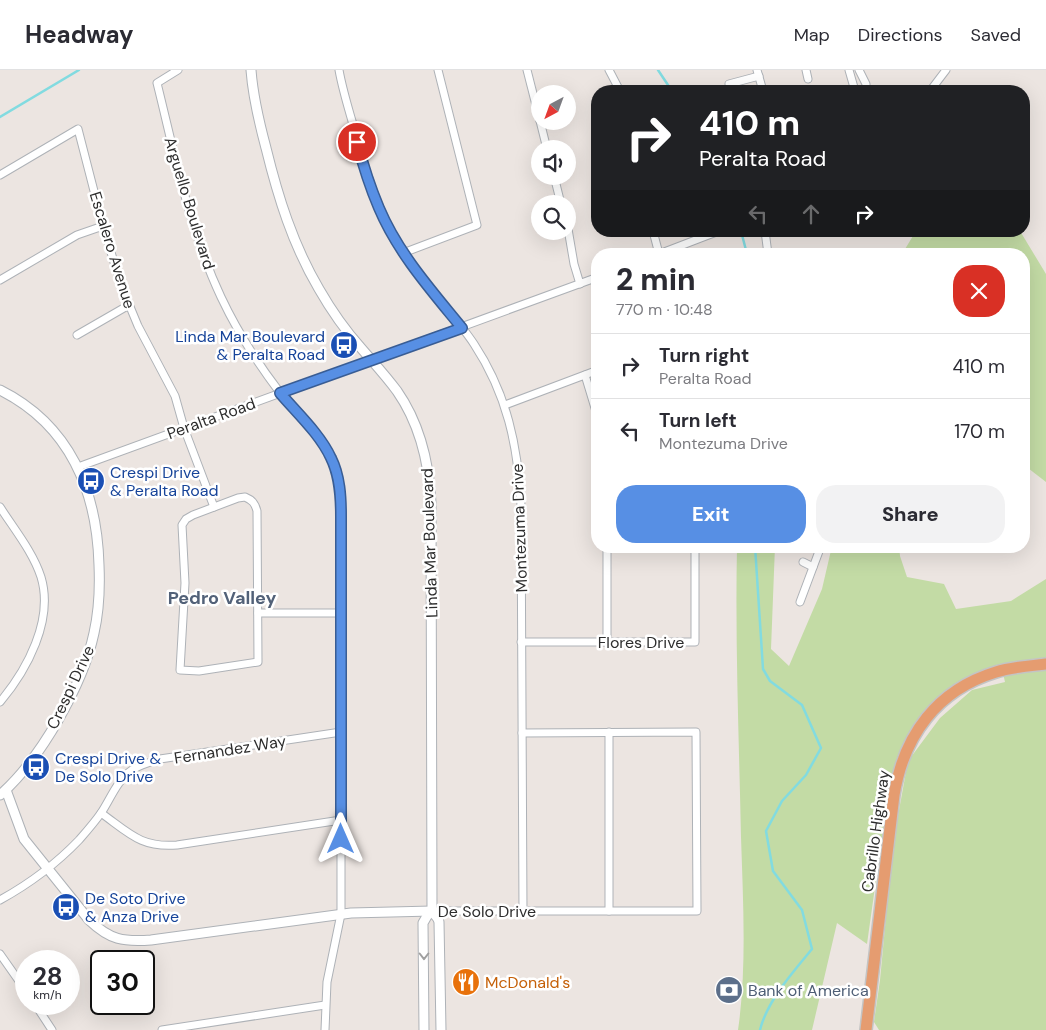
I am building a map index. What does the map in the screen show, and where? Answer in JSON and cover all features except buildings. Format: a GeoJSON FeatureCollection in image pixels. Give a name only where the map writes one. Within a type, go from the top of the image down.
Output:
{"type":"FeatureCollection","features":[{"type":"Feature","properties":{"kind":"highway","name":"Cabrillo Highway"},"geometry":{"type":"LineString","coordinates":[[866,1030],[894,795],[900,768],[910,744],[926,718],[944,700],[959,689],[996,672],[1046,664]]}},
{"type":"Feature","properties":{"kind":"street","name":"Arguello Boulevard"},"geometry":{"type":"LineString","coordinates":[[178,70],[157,83],[194,227],[213,279],[230,316],[260,364],[280,393],[332,458],[340,493],[341,914],[331,959],[325,1030]]}},
{"type":"Feature","properties":{"kind":"street","name":"Linda Mar Boulevard"},"geometry":{"type":"LineString","coordinates":[[251,70],[258,116],[275,184],[294,238],[310,272],[330,306],[350,335],[398,393],[413,421],[425,453],[430,485],[432,911],[439,922],[441,1030]]}},
{"type":"Feature","properties":{"kind":"street","name":"Montezuma Drive"},"geometry":{"type":"LineString","coordinates":[[339,70],[370,185],[379,209],[403,253],[462,328],[485,363],[504,405],[516,449],[519,477],[523,911]]}},
{"type":"Feature","properties":{"kind":"street"},"geometry":{"type":"LineString","coordinates":[[403,253],[477,225],[438,70]]}},
{"type":"Feature","properties":{"kind":"street"},"geometry":{"type":"LineString","coordinates":[[527,70],[531,86]]}},
{"type":"Feature","properties":{"kind":"street"},"geometry":{"type":"LineString","coordinates":[[608,70],[617,85]]}},
{"type":"Feature","properties":{"kind":"street"},"geometry":{"type":"LineString","coordinates":[[806,70],[808,79]]}},
{"type":"Feature","properties":{"kind":"street"},"geometry":{"type":"LineString","coordinates":[[849,70],[853,85]]}},
{"type":"Feature","properties":{"kind":"street"},"geometry":{"type":"LineString","coordinates":[[859,70],[866,85]]}},
{"type":"Feature","properties":{"kind":"street"},"geometry":{"type":"LineString","coordinates":[[935,85],[946,70]]}},
{"type":"Feature","properties":{"kind":"street"},"geometry":{"type":"LineString","coordinates":[[730,84],[758,73]]}},
{"type":"Feature","properties":{"kind":"street","name":"Escalero Avenue"},"geometry":{"type":"LineString","coordinates":[[0,175],[78,129],[114,265],[129,305],[175,396],[184,428],[214,507]]}},
{"type":"Feature","properties":{"kind":"street"},"geometry":{"type":"LineString","coordinates":[[0,280],[77,235],[103,226]]}},
{"type":"Feature","properties":{"kind":"street"},"geometry":{"type":"LineString","coordinates":[[675,248],[703,237]]}},
{"type":"Feature","properties":{"kind":"street"},"geometry":{"type":"LineString","coordinates":[[570,240],[580,284]]}},
{"type":"Feature","properties":{"kind":"street","name":"Peralta Road"},"geometry":{"type":"LineString","coordinates":[[78,467],[591,280]]}},
{"type":"Feature","properties":{"kind":"street"},"geometry":{"type":"LineString","coordinates":[[77,335],[129,305]]}},
{"type":"Feature","properties":{"kind":"street"},"geometry":{"type":"LineString","coordinates":[[504,405],[591,373]]}},
{"type":"Feature","properties":{"kind":"street"},"geometry":{"type":"LineString","coordinates":[[585,375],[591,395]]}},
{"type":"Feature","properties":{"kind":"street","name":"Crespi Drive"},"geometry":{"type":"LineString","coordinates":[[0,390],[19,401],[43,420],[64,444],[78,467],[89,495],[98,539],[99,587],[94,635],[76,684],[53,728],[26,767],[3,793]]}},
{"type":"Feature","properties":{"kind":"street"},"geometry":{"type":"LineString","coordinates":[[245,497],[256,506],[258,662],[199,671],[180,670],[185,583],[182,525],[186,519],[193,515],[214,507],[245,497]]}},
{"type":"Feature","properties":{"kind":"street"},"geometry":{"type":"LineString","coordinates":[[0,507],[37,566],[41,578],[44,601],[41,626],[32,648],[16,682],[0,702]]}},
{"type":"Feature","properties":{"kind":"street"},"geometry":{"type":"LineString","coordinates":[[607,553],[607,642]]}},
{"type":"Feature","properties":{"kind":"street","name":"Flores Drive"},"geometry":{"type":"LineString","coordinates":[[521,642],[696,642],[695,553]]}},
{"type":"Feature","properties":{"kind":"street"},"geometry":{"type":"LineString","coordinates":[[800,602],[818,553]]}},
{"type":"Feature","properties":{"kind":"street"},"geometry":{"type":"LineString","coordinates":[[803,562],[813,567]]}},
{"type":"Feature","properties":{"kind":"street"},"geometry":{"type":"LineString","coordinates":[[258,613],[340,613]]}},
{"type":"Feature","properties":{"kind":"street","name":"Fernandez Way"},"geometry":{"type":"LineString","coordinates":[[0,900],[29,883],[79,840],[101,813],[120,781],[130,771],[143,764],[341,732]]}},
{"type":"Feature","properties":{"kind":"street"},"geometry":{"type":"LineString","coordinates":[[608,732],[609,911]]}},
{"type":"Feature","properties":{"kind":"street","name":"De Solo Drive"},"geometry":{"type":"LineString","coordinates":[[3,793],[24,839],[94,925],[114,938],[130,942],[341,914],[377,912],[697,911],[696,732],[522,733]]}},
{"type":"Feature","properties":{"kind":"street"},"geometry":{"type":"LineString","coordinates":[[101,813],[146,844],[161,846],[342,820]]}},
{"type":"Feature","properties":{"kind":"street","name":"Linda Mar Boulevard"},"geometry":{"type":"LineString","coordinates":[[424,1030],[423,923],[426,916],[432,911]]}},
{"type":"Feature","properties":{"kind":"street"},"geometry":{"type":"LineString","coordinates":[[0,954],[15,975]]}},
{"type":"Feature","properties":{"kind":"street"},"geometry":{"type":"LineString","coordinates":[[162,1030],[326,1005]]}},
{"type":"Feature","properties":{"kind":"street"},"geometry":{"type":"LineString","coordinates":[[42,1015],[52,1030]]}},
{"type":"Feature","properties":{"kind":"green space"},"geometry":{"type":"Polygon","coordinates":[[[912,237],[1024,237],[1046,274],[1046,482],[1030,470],[1030,248],[906,248],[912,237]]]}},
{"type":"Feature","properties":{"kind":"green space"},"geometry":{"type":"Polygon","coordinates":[[[737,553],[775,553],[771,649],[789,666],[822,589],[830,553],[900,553],[907,577],[944,584],[956,609],[1011,601],[1046,579],[1046,659],[993,667],[932,703],[901,749],[882,837],[867,944],[837,923],[812,1030],[738,1030],[743,983],[744,934],[737,553]]]}},
{"type":"Feature","properties":{"kind":"green space"},"geometry":{"type":"Polygon","coordinates":[[[1046,663],[1046,1030],[879,1030],[874,1022],[880,980],[893,843],[908,761],[940,718],[972,690],[1005,682],[1002,669],[1046,663]]]}},
{"type":"Feature","properties":{"kind":"waterway"},"geometry":{"type":"LineString","coordinates":[[0,117],[79,70]]}},
{"type":"Feature","properties":{"kind":"waterway"},"geometry":{"type":"LineString","coordinates":[[658,70],[668,85]]}},
{"type":"Feature","properties":{"kind":"waterway"},"geometry":{"type":"LineString","coordinates":[[743,237],[745,248]]}},
{"type":"Feature","properties":{"kind":"waterway"},"geometry":{"type":"LineString","coordinates":[[755,553],[763,669],[770,681],[802,705],[821,748],[806,775],[782,801],[766,831],[773,871],[802,910],[812,949],[789,977],[768,1008],[760,1030]]}},
{"type":"Feature","properties":{"kind":"place","name":"Linda Mar Boulevard & Peralta Road"},"geometry":{"type":"Point","coordinates":[344,345]}},
{"type":"Feature","properties":{"kind":"place","name":"Crespi Drive & Peralta Road"},"geometry":{"type":"Point","coordinates":[91,481]}},
{"type":"Feature","properties":{"kind":"place","name":"Crespi Drive & De Solo Drive"},"geometry":{"type":"Point","coordinates":[36,767]}},
{"type":"Feature","properties":{"kind":"place","name":"De Soto Drive & Anza Drive"},"geometry":{"type":"Point","coordinates":[66,907]}},
{"type":"Feature","properties":{"kind":"place","name":"McDonald's"},"geometry":{"type":"Point","coordinates":[466,982]}},
{"type":"Feature","properties":{"kind":"place","name":"Bank of America"},"geometry":{"type":"Point","coordinates":[729,990]}},
{"type":"Feature","properties":{"kind":"district","name":"Pedro Valley"},"geometry":{"type":"Point","coordinates":[222,598]}},
{"type":"Feature","properties":{"kind":"route"},"geometry":{"type":"LineString","coordinates":[[341,839],[341,500],[339,485],[332,458],[316,434],[280,393],[462,328],[420,276],[403,253],[391,232],[379,209],[357,142]]}}]}
